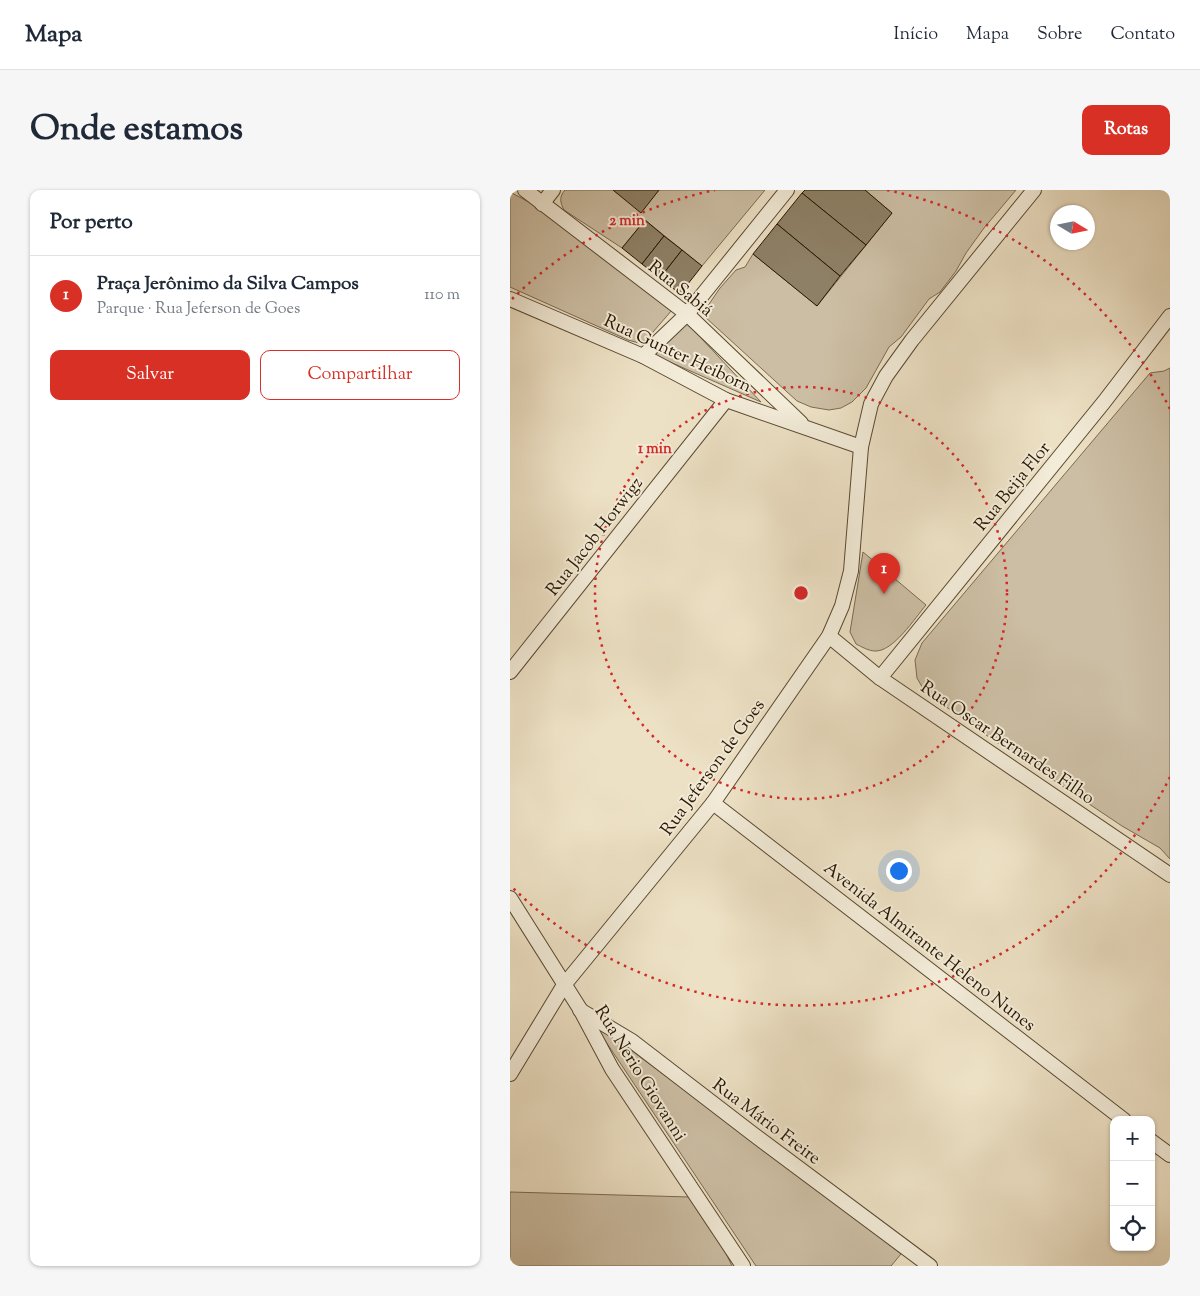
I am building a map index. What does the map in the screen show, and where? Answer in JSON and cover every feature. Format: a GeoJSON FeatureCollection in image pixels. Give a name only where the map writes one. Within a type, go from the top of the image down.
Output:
{"type":"FeatureCollection","features":[{"type":"Feature","properties":{"kind":"street","name":"Rua Sabiá"},"geometry":{"type":"LineString","coordinates":[[525,190],[687,314],[804,426]]}},
{"type":"Feature","properties":{"kind":"street"},"geometry":{"type":"LineString","coordinates":[[542,204],[553,190]]}},
{"type":"Feature","properties":{"kind":"street"},"geometry":{"type":"LineString","coordinates":[[643,356],[687,314],[787,190]]}},
{"type":"Feature","properties":{"kind":"street","name":"Rua Jeferson de Goes"},"geometry":{"type":"LineString","coordinates":[[510,1074],[564,985],[713,803],[828,636],[842,606],[851,571],[861,447],[871,404],[886,376],[912,340],[1034,190]]}},
{"type":"Feature","properties":{"kind":"street","name":"Rua Gunter Heiborn"},"geometry":{"type":"LineString","coordinates":[[510,300],[643,356],[726,400],[861,447]]}},
{"type":"Feature","properties":{"kind":"street","name":"Rua Beija Flor"},"geometry":{"type":"LineString","coordinates":[[880,678],[1104,402],[1170,316]]}},
{"type":"Feature","properties":{"kind":"street","name":"Rua Jacob Horwigz"},"geometry":{"type":"LineString","coordinates":[[510,672],[726,400]]}},
{"type":"Feature","properties":{"kind":"street","name":"Rua Oscar Bernardes Filho"},"geometry":{"type":"LineString","coordinates":[[828,636],[880,678],[1170,875]]}},
{"type":"Feature","properties":{"kind":"street","name":"Avenida Almirante Heleno Nunes"},"geometry":{"type":"LineString","coordinates":[[713,803],[1119,1116]]}},
{"type":"Feature","properties":{"kind":"street","name":"Rua Nerio Giovanni"},"geometry":{"type":"LineString","coordinates":[[510,898],[580,1009],[612,1069],[743,1266]]}},
{"type":"Feature","properties":{"kind":"street","name":"Rua Mário Freire"},"geometry":{"type":"LineString","coordinates":[[580,1009],[632,1041],[930,1266]]}},
{"type":"Feature","properties":{"kind":"street"},"geometry":{"type":"LineString","coordinates":[[1155,1144],[1170,1155]]}},
{"type":"Feature","properties":{"kind":"shaded area"},"geometry":{"type":"Polygon","coordinates":[[[565,190],[613,190],[641,212],[659,190],[765,190],[702,266],[645,220],[622,248],[564,210],[561,200],[565,190]]]}},
{"type":"Feature","properties":{"kind":"shaded area"},"geometry":{"type":"Polygon","coordinates":[[[865,190],[1016,190],[984,228],[940,292],[929,299],[901,337],[889,347],[866,388],[852,402],[841,408],[829,410],[811,407],[797,401],[704,316],[705,310],[720,288],[736,270],[745,267],[753,254],[817,306],[892,213],[865,190]]]}},
{"type":"Feature","properties":{"kind":"shaded area"},"geometry":{"type":"Polygon","coordinates":[[[510,192],[538,207],[672,310],[647,339],[639,343],[628,340],[510,287],[510,192]]]}},
{"type":"Feature","properties":{"kind":"shaded area"},"geometry":{"type":"Polygon","coordinates":[[[686,322],[761,402],[654,355],[686,322]]]}},
{"type":"Feature","properties":{"kind":"shaded area"},"geometry":{"type":"Polygon","coordinates":[[[1170,368],[1170,859],[1160,848],[1122,826],[925,692],[917,678],[915,660],[922,643],[1150,373],[1170,368]]]}},
{"type":"Feature","properties":{"kind":"shaded area"},"geometry":{"type":"Polygon","coordinates":[[[863,552],[926,605],[910,626],[889,646],[882,650],[868,650],[856,644],[850,632],[863,552]]]}},
{"type":"Feature","properties":{"kind":"shaded area"},"geometry":{"type":"Polygon","coordinates":[[[592,1021],[901,1254],[891,1266],[756,1266],[592,1021]]]}},
{"type":"Feature","properties":{"kind":"shaded area"},"geometry":{"type":"Polygon","coordinates":[[[510,1192],[690,1197],[719,1239],[732,1266],[510,1266],[510,1192]]]}},
{"type":"Feature","properties":{"kind":"building"},"geometry":{"type":"Polygon","coordinates":[[[613,190],[659,190],[641,213],[613,190]]]}},
{"type":"Feature","properties":{"kind":"building"},"geometry":{"type":"Polygon","coordinates":[[[805,190],[865,190],[892,213],[866,245],[802,193],[805,190]]]}},
{"type":"Feature","properties":{"kind":"building"},"geometry":{"type":"Polygon","coordinates":[[[802,193],[866,245],[840,276],[777,224],[802,193]]]}},
{"type":"Feature","properties":{"kind":"building"},"geometry":{"type":"Polygon","coordinates":[[[645,220],[664,236],[642,264],[622,248],[645,220]]]}},
{"type":"Feature","properties":{"kind":"building"},"geometry":{"type":"Polygon","coordinates":[[[777,224],[840,276],[817,306],[753,254],[777,224]]]}},
{"type":"Feature","properties":{"kind":"building"},"geometry":{"type":"Polygon","coordinates":[[[664,236],[682,250],[660,278],[642,264],[664,236]]]}},
{"type":"Feature","properties":{"kind":"building"},"geometry":{"type":"Polygon","coordinates":[[[682,250],[702,266],[680,294],[660,278],[682,250]]]}},
{"type":"Feature","properties":{"kind":"place","name":"Praça Jerônimo da Silva Campos"},"geometry":{"type":"Point","coordinates":[884,594]}}]}
